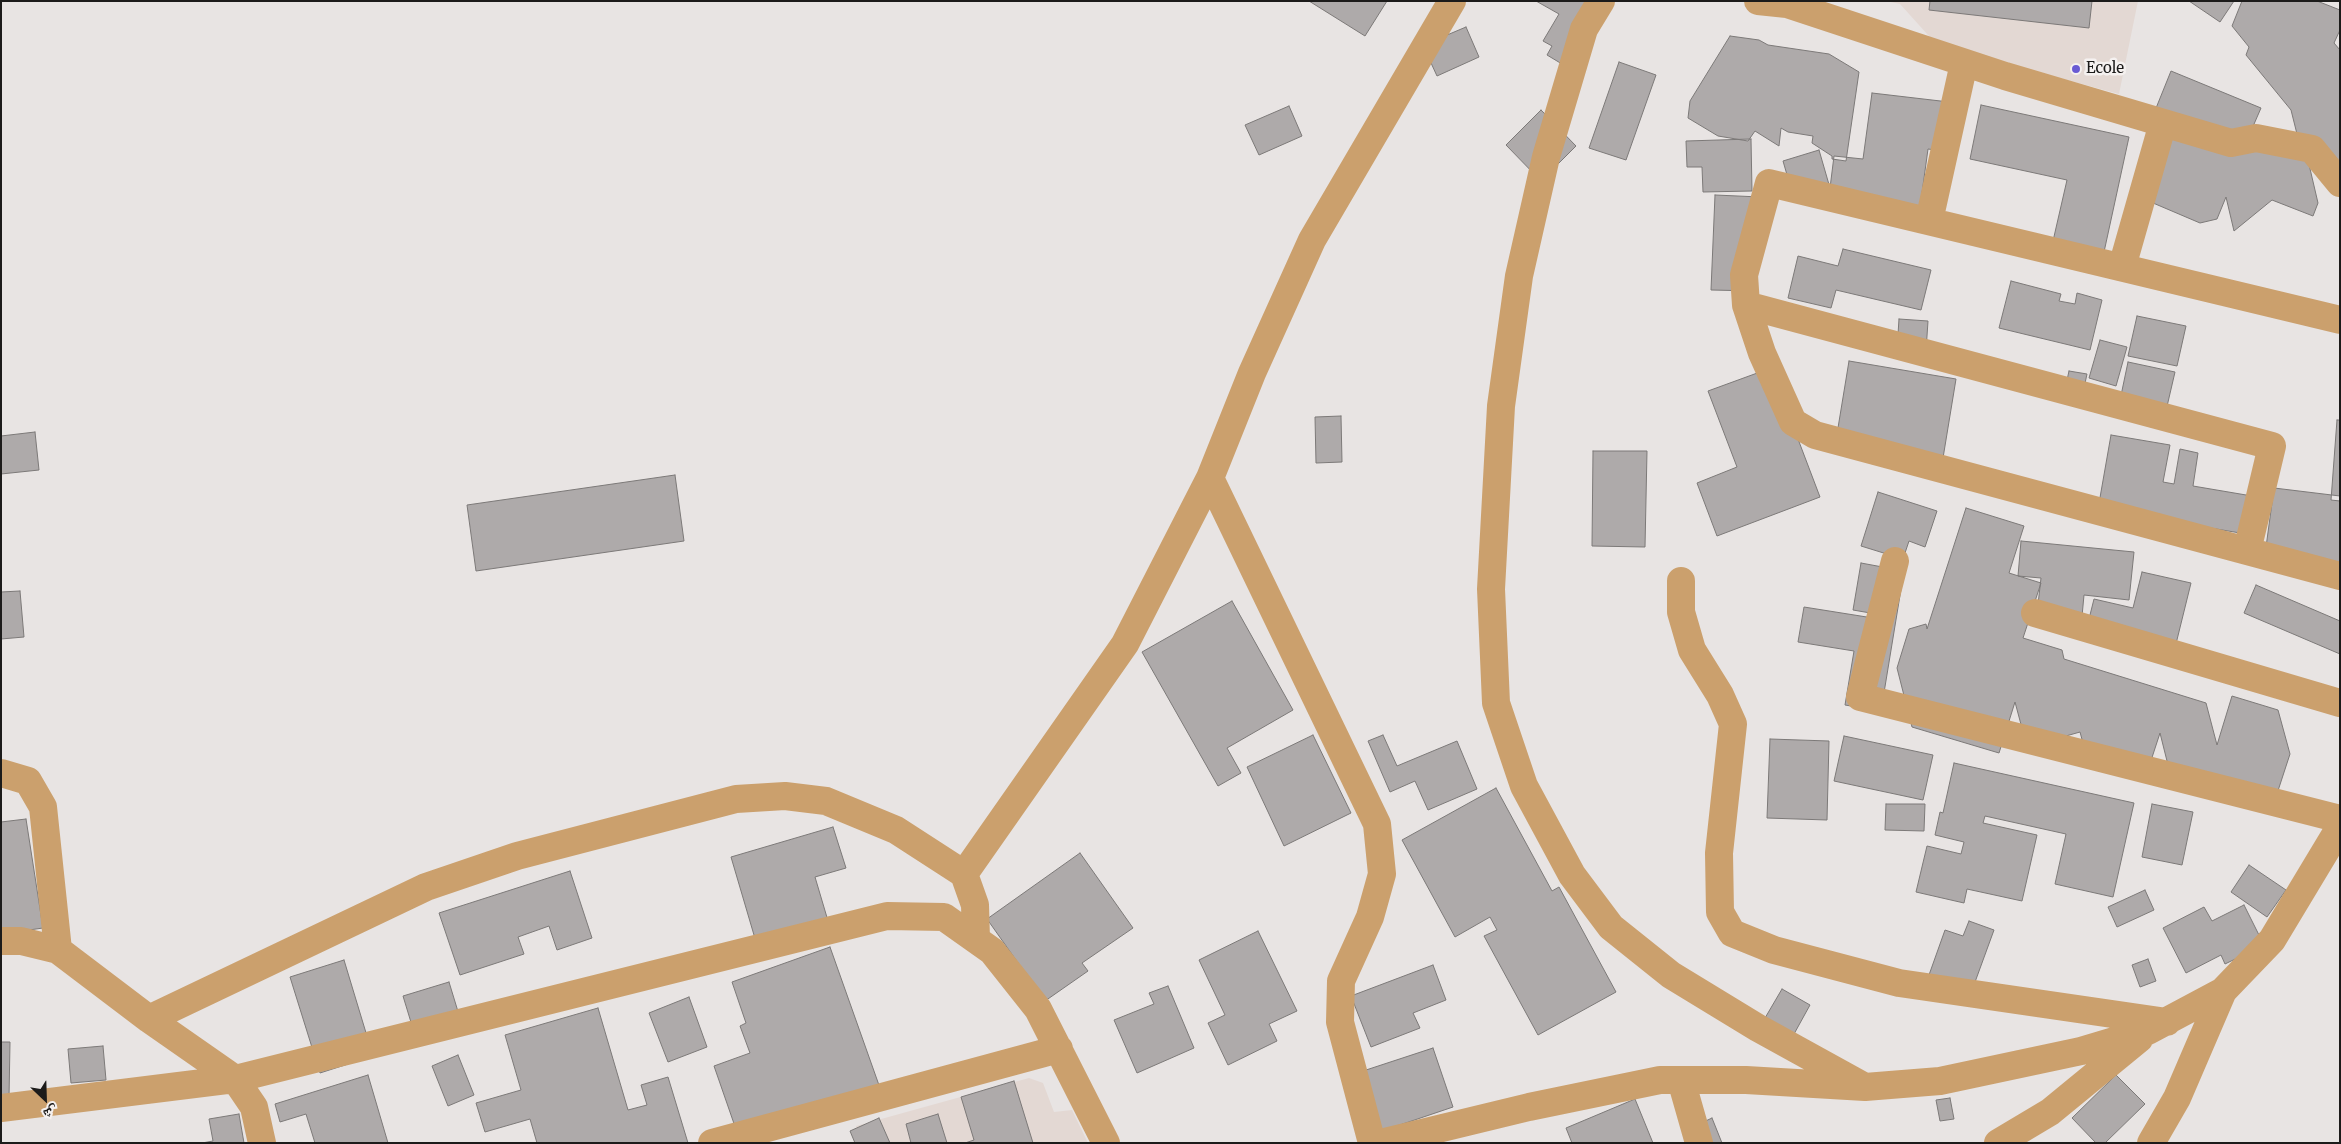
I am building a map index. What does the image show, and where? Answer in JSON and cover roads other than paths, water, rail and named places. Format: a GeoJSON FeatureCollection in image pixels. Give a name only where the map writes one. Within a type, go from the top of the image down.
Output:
{"type":"FeatureCollection","features":[{"type":"Feature","properties":{"kind":"street"},"geometry":{"type":"LineString","coordinates":[[964,874],[1125,644],[1210,478],[1252,373],[1312,240],[1452,1]]}},
{"type":"Feature","properties":{"kind":"street"},"geometry":{"type":"LineString","coordinates":[[1601,1],[1584,29],[1562,102],[1546,157],[1519,276],[1501,406],[1491,579],[1496,703],[1524,786],[1572,875],[1611,927],[1671,975],[1758,1028],[1865,1087]]}},
{"type":"Feature","properties":{"kind":"street"},"geometry":{"type":"LineString","coordinates":[[1758,1],[1786,4],[1964,63],[2231,143],[2256,138],[2312,149],[2340,183]]}},
{"type":"Feature","properties":{"kind":"street"},"geometry":{"type":"LineString","coordinates":[[1929,221],[1964,63]]}},
{"type":"Feature","properties":{"kind":"street"},"geometry":{"type":"LineString","coordinates":[[2122,267],[2163,123]]}},
{"type":"Feature","properties":{"kind":"street"},"geometry":{"type":"LineString","coordinates":[[2340,320],[1769,182],[1744,275],[1746,304],[1762,353],[1793,422],[1815,435],[2340,576]]}},
{"type":"Feature","properties":{"kind":"street"},"geometry":{"type":"LineString","coordinates":[[1746,304],[2272,446],[2247,550]]}},
{"type":"Feature","properties":{"kind":"street"},"geometry":{"type":"LineString","coordinates":[[1210,478],[1377,824],[1382,874],[1370,917],[1342,981],[1340,1022],[1372,1143]]}},
{"type":"Feature","properties":{"kind":"street"},"geometry":{"type":"LineString","coordinates":[[1895,560],[1860,697],[2340,819]]}},
{"type":"Feature","properties":{"kind":"street"},"geometry":{"type":"LineString","coordinates":[[1681,581],[1681,612],[1692,650],[1720,695],[1733,724],[1719,853],[1720,912],[1732,933],[1774,950],[1899,983],[2158,1026]]}},
{"type":"Feature","properties":{"kind":"street"},"geometry":{"type":"LineString","coordinates":[[2035,613],[2340,703]]}},
{"type":"Feature","properties":{"kind":"street"},"geometry":{"type":"LineString","coordinates":[[1,773],[28,781],[43,807],[58,950]]}},
{"type":"Feature","properties":{"kind":"street"},"geometry":{"type":"LineString","coordinates":[[149,1019],[426,887],[517,856],[736,799],[785,796],[826,801],[896,830],[964,874],[975,905],[976,939]]}},
{"type":"Feature","properties":{"kind":"street"},"geometry":{"type":"LineString","coordinates":[[1998,1143],[2050,1112],[2158,1026],[2223,991],[2272,940],[2340,827]]}},
{"type":"Feature","properties":{"kind":"street"},"geometry":{"type":"LineString","coordinates":[[1,1108],[235,1079],[888,916],[944,917],[992,951],[1038,1009],[1106,1143]]}},
{"type":"Feature","properties":{"kind":"street"},"geometry":{"type":"LineString","coordinates":[[1,941],[22,941],[58,950],[149,1019],[235,1079],[254,1107],[262,1143]]}},
{"type":"Feature","properties":{"kind":"street"},"geometry":{"type":"LineString","coordinates":[[2151,1143],[2177,1098],[2223,991]]}},
{"type":"Feature","properties":{"kind":"street"},"geometry":{"type":"LineString","coordinates":[[1380,1143],[1538,1105],[1660,1080],[1746,1080],[1865,1087],[1940,1081],[2081,1051],[2158,1026]]}},
{"type":"Feature","properties":{"kind":"street"},"geometry":{"type":"LineString","coordinates":[[712,1143],[1059,1049]]}},
{"type":"Feature","properties":{"kind":"street"},"geometry":{"type":"LineString","coordinates":[[1680,1080],[1699,1143]]}},
{"type":"Feature","properties":{"kind":"place","name":"Ecole"},"geometry":{"type":"Point","coordinates":[2076,69]}}]}
